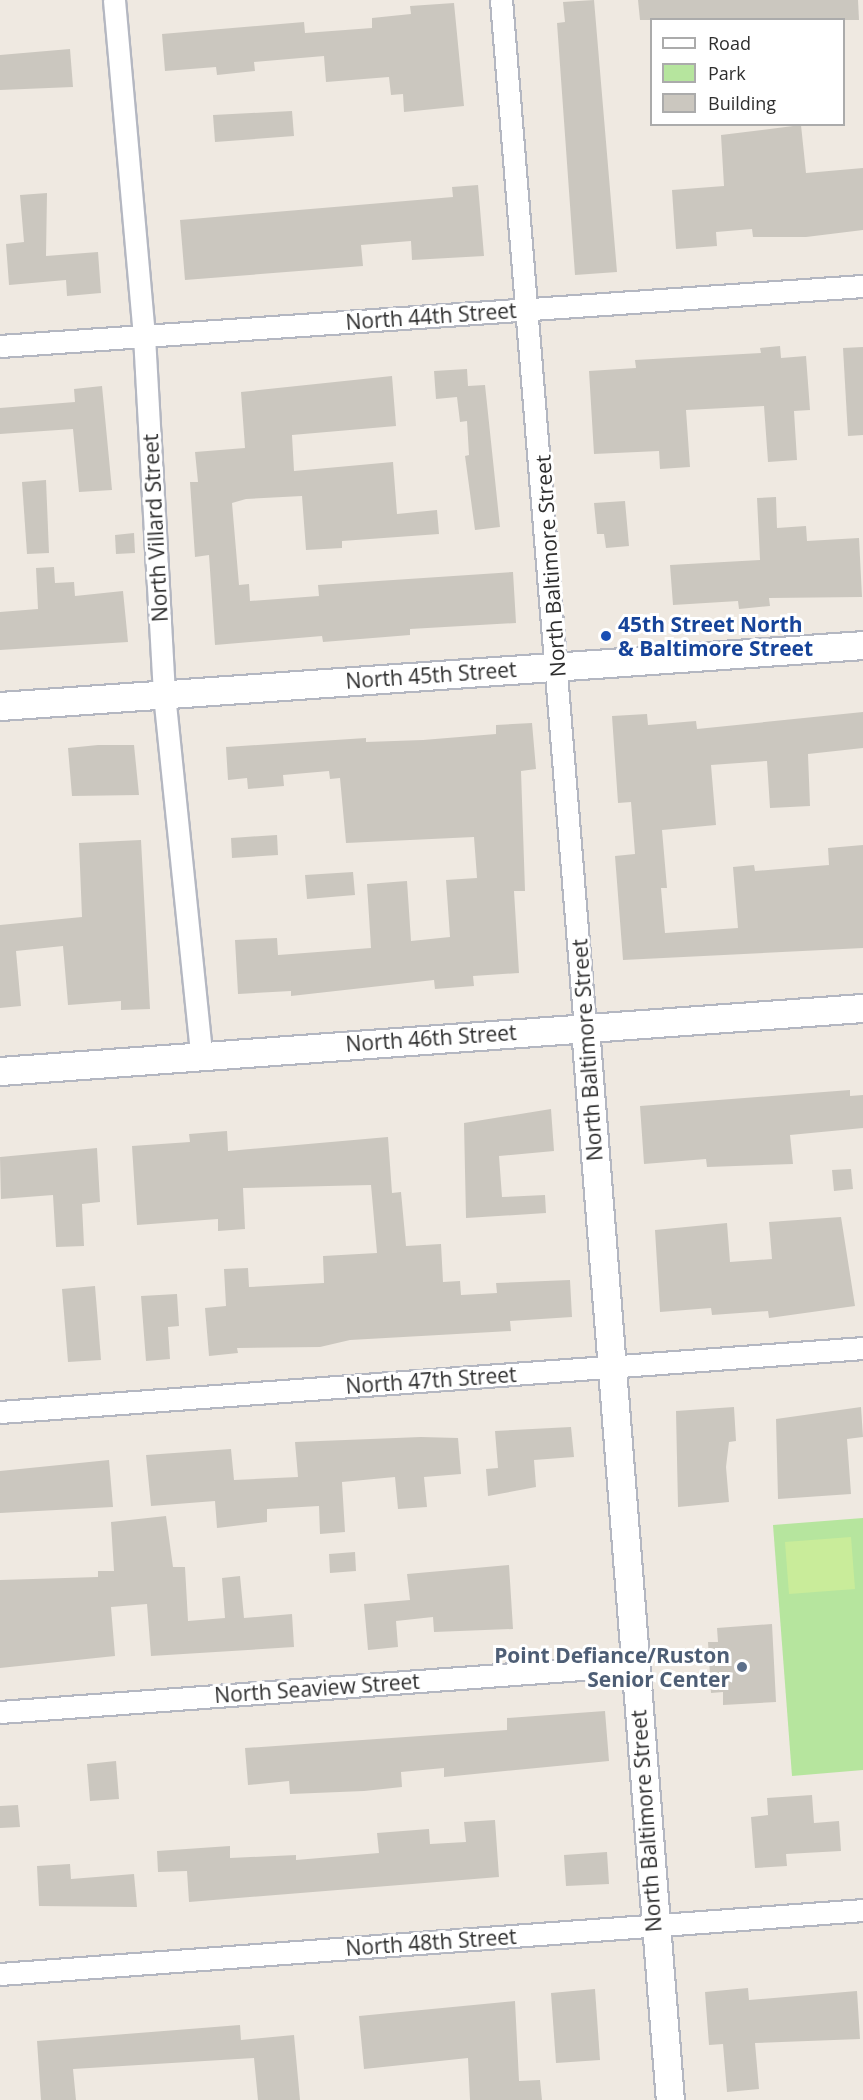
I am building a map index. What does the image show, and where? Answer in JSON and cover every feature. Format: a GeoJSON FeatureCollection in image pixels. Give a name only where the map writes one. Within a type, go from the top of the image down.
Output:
{"type":"FeatureCollection","features":[{"type":"Feature","properties":{"kind":"street","name":"North Villard Street"},"geometry":{"type":"LineString","coordinates":[[114,0],[144,336],[164,694],[201,1054]]}},
{"type":"Feature","properties":{"kind":"street","name":"North Baltimore Street"},"geometry":{"type":"LineString","coordinates":[[501,0],[530,309],[582,983],[579,1006],[585,1028],[654,1925],[670,2100]]}},
{"type":"Feature","properties":{"kind":"street","name":"North 44th Street"},"geometry":{"type":"LineString","coordinates":[[0,346],[863,286]]}},
{"type":"Feature","properties":{"kind":"street","name":"North 45th Street"},"geometry":{"type":"LineString","coordinates":[[0,706],[863,645]]}},
{"type":"Feature","properties":{"kind":"street","name":"North 46th Street"},"geometry":{"type":"LineString","coordinates":[[0,1071],[201,1054],[863,1008]]}},
{"type":"Feature","properties":{"kind":"street","name":"North 47th Street"},"geometry":{"type":"LineString","coordinates":[[0,1412],[863,1348]]}},
{"type":"Feature","properties":{"kind":"street","name":"North Seaview Street"},"geometry":{"type":"LineString","coordinates":[[0,1712],[635,1665]]}},
{"type":"Feature","properties":{"kind":"street","name":"North 48th Street"},"geometry":{"type":"LineString","coordinates":[[0,1974],[863,1910]]}},
{"type":"Feature","properties":{"kind":"green space"},"geometry":{"type":"Polygon","coordinates":[[[863,1518],[863,1770],[792,1776],[773,1525],[863,1518]]]}},
{"type":"Feature","properties":{"kind":"green space"},"geometry":{"type":"Polygon","coordinates":[[[851,1537],[855,1589],[789,1594],[785,1542],[851,1537]]]}},
{"type":"Feature","properties":{"kind":"building"},"geometry":{"type":"Polygon","coordinates":[[[594,0],[617,272],[575,275],[557,23],[565,22],[563,2],[594,0]]]}},
{"type":"Feature","properties":{"kind":"building"},"geometry":{"type":"Polygon","coordinates":[[[638,0],[858,0],[859,20],[845,20],[845,18],[650,18],[650,20],[640,20],[638,0]]]}},
{"type":"Feature","properties":{"kind":"building"},"geometry":{"type":"Polygon","coordinates":[[[454,3],[464,106],[404,112],[403,94],[391,95],[389,77],[326,82],[324,56],[254,62],[255,71],[217,75],[216,67],[165,71],[162,34],[304,22],[305,33],[372,28],[372,18],[411,14],[410,6],[454,3]]]}},
{"type":"Feature","properties":{"kind":"building"},"geometry":{"type":"Polygon","coordinates":[[[70,49],[73,87],[0,90],[0,55],[70,49]]]}},
{"type":"Feature","properties":{"kind":"building"},"geometry":{"type":"Polygon","coordinates":[[[292,111],[294,136],[215,142],[213,115],[292,111]]]}},
{"type":"Feature","properties":{"kind":"building"},"geometry":{"type":"Polygon","coordinates":[[[801,126],[806,173],[863,168],[863,230],[806,237],[753,237],[752,229],[716,232],[717,246],[676,249],[672,190],[724,186],[721,135],[801,126]]]}},
{"type":"Feature","properties":{"kind":"building"},"geometry":{"type":"Polygon","coordinates":[[[478,185],[484,256],[412,260],[411,241],[361,245],[363,266],[185,280],[180,220],[453,197],[452,187],[478,185]]]}},
{"type":"Feature","properties":{"kind":"building"},"geometry":{"type":"Polygon","coordinates":[[[47,193],[46,256],[98,252],[101,293],[67,296],[66,280],[9,285],[6,244],[24,242],[20,195],[47,193]]]}},
{"type":"Feature","properties":{"kind":"building"},"geometry":{"type":"Polygon","coordinates":[[[780,346],[781,358],[806,356],[810,410],[794,411],[797,460],[768,462],[764,406],[686,410],[690,467],[660,469],[659,451],[594,454],[589,371],[636,368],[635,360],[761,353],[760,348],[780,346]]]}},
{"type":"Feature","properties":{"kind":"building"},"geometry":{"type":"Polygon","coordinates":[[[863,347],[863,435],[848,436],[843,348],[863,347]]]}},
{"type":"Feature","properties":{"kind":"building"},"geometry":{"type":"Polygon","coordinates":[[[467,369],[468,386],[485,385],[500,527],[475,530],[465,456],[469,455],[467,421],[460,422],[457,397],[436,399],[434,371],[467,369]]]}},
{"type":"Feature","properties":{"kind":"building"},"geometry":{"type":"Polygon","coordinates":[[[392,376],[396,426],[292,435],[294,471],[393,462],[397,514],[437,510],[439,534],[342,541],[342,548],[306,550],[302,496],[246,499],[232,503],[239,585],[249,584],[250,601],[319,596],[318,585],[513,572],[516,623],[410,629],[410,635],[323,642],[322,636],[215,645],[209,555],[195,557],[190,482],[198,482],[195,452],[245,448],[241,392],[392,376]]]}},
{"type":"Feature","properties":{"kind":"building"},"geometry":{"type":"Polygon","coordinates":[[[102,386],[112,490],[79,492],[73,429],[0,434],[0,408],[75,402],[74,389],[102,386]]]}},
{"type":"Feature","properties":{"kind":"building"},"geometry":{"type":"Polygon","coordinates":[[[46,480],[49,553],[27,554],[22,482],[46,480]]]}},
{"type":"Feature","properties":{"kind":"building"},"geometry":{"type":"Polygon","coordinates":[[[776,497],[777,528],[806,526],[807,541],[859,538],[862,597],[769,598],[770,606],[739,609],[738,601],[673,605],[670,565],[760,560],[757,498],[776,497]]]}},
{"type":"Feature","properties":{"kind":"building"},"geometry":{"type":"Polygon","coordinates":[[[625,501],[629,546],[606,548],[604,534],[597,534],[594,503],[625,501]]]}},
{"type":"Feature","properties":{"kind":"building"},"geometry":{"type":"Polygon","coordinates":[[[134,533],[135,553],[116,554],[115,535],[134,533]]]}},
{"type":"Feature","properties":{"kind":"building"},"geometry":{"type":"Polygon","coordinates":[[[54,567],[55,583],[74,582],[75,596],[123,591],[128,642],[0,650],[0,612],[38,609],[36,568],[54,567]]]}},
{"type":"Feature","properties":{"kind":"building"},"geometry":{"type":"Polygon","coordinates":[[[863,712],[863,748],[808,754],[810,806],[770,808],[767,761],[711,765],[716,825],[662,830],[667,888],[661,888],[665,933],[738,928],[733,867],[754,865],[755,871],[829,865],[828,848],[863,845],[863,948],[623,960],[615,856],[635,854],[631,802],[618,803],[612,716],[647,714],[648,725],[696,721],[697,729],[863,712]]]}},
{"type":"Feature","properties":{"kind":"building"},"geometry":{"type":"Polygon","coordinates":[[[532,723],[536,769],[521,771],[525,891],[514,891],[519,973],[473,976],[474,986],[435,989],[434,980],[291,996],[291,991],[238,994],[235,940],[277,938],[278,955],[371,948],[367,884],[407,881],[411,941],[450,937],[446,880],[477,878],[474,837],[346,843],[340,778],[330,779],[329,771],[283,775],[284,786],[248,789],[247,778],[228,780],[226,747],[366,738],[366,742],[423,740],[496,734],[496,725],[532,723]]]}},
{"type":"Feature","properties":{"kind":"building"},"geometry":{"type":"Polygon","coordinates":[[[134,745],[139,795],[72,796],[68,748],[134,745]]]}},
{"type":"Feature","properties":{"kind":"building"},"geometry":{"type":"Polygon","coordinates":[[[277,835],[278,855],[232,858],[231,838],[277,835]]]}},
{"type":"Feature","properties":{"kind":"building"},"geometry":{"type":"Polygon","coordinates":[[[141,840],[150,1009],[121,1010],[121,1001],[68,1005],[63,946],[16,951],[21,1006],[0,1008],[0,925],[82,917],[79,843],[141,840]]]}},
{"type":"Feature","properties":{"kind":"building"},"geometry":{"type":"Polygon","coordinates":[[[353,872],[355,895],[307,899],[305,875],[353,872]]]}},
{"type":"Feature","properties":{"kind":"building"},"geometry":{"type":"Polygon","coordinates":[[[850,1090],[850,1096],[863,1095],[863,1128],[790,1135],[793,1164],[707,1167],[706,1159],[644,1164],[640,1106],[850,1090]]]}},
{"type":"Feature","properties":{"kind":"building"},"geometry":{"type":"Polygon","coordinates":[[[551,1109],[554,1151],[499,1156],[502,1197],[545,1195],[546,1213],[466,1218],[464,1123],[551,1109]]]}},
{"type":"Feature","properties":{"kind":"building"},"geometry":{"type":"Polygon","coordinates":[[[227,1131],[228,1151],[388,1137],[392,1193],[401,1192],[406,1246],[441,1244],[443,1282],[460,1281],[461,1295],[497,1293],[496,1283],[570,1280],[572,1317],[510,1321],[511,1331],[350,1340],[320,1347],[237,1348],[238,1353],[209,1356],[205,1308],[226,1306],[224,1269],[248,1268],[249,1287],[324,1283],[323,1256],[377,1253],[371,1185],[243,1188],[245,1229],[218,1231],[218,1219],[137,1225],[132,1146],[190,1142],[189,1134],[227,1131]]]}},
{"type":"Feature","properties":{"kind":"building"},"geometry":{"type":"Polygon","coordinates":[[[97,1148],[100,1202],[82,1204],[84,1246],[56,1247],[53,1195],[1,1199],[0,1157],[97,1148]]]}},
{"type":"Feature","properties":{"kind":"building"},"geometry":{"type":"Polygon","coordinates":[[[851,1169],[853,1189],[834,1191],[832,1170],[851,1169]]]}},
{"type":"Feature","properties":{"kind":"building"},"geometry":{"type":"Polygon","coordinates":[[[841,1217],[855,1306],[769,1318],[768,1311],[712,1315],[711,1308],[660,1312],[655,1230],[727,1223],[730,1262],[772,1259],[769,1222],[841,1217]]]}},
{"type":"Feature","properties":{"kind":"building"},"geometry":{"type":"Polygon","coordinates":[[[95,1286],[101,1360],[68,1362],[62,1289],[95,1286]]]}},
{"type":"Feature","properties":{"kind":"building"},"geometry":{"type":"Polygon","coordinates":[[[177,1294],[179,1326],[168,1327],[170,1359],[146,1361],[141,1296],[177,1294]]]}},
{"type":"Feature","properties":{"kind":"building"},"geometry":{"type":"Polygon","coordinates":[[[734,1407],[736,1441],[729,1442],[726,1467],[729,1502],[678,1507],[676,1411],[734,1407]]]}},
{"type":"Feature","properties":{"kind":"building"},"geometry":{"type":"Polygon","coordinates":[[[861,1407],[863,1437],[847,1439],[851,1494],[778,1499],[776,1419],[861,1407]]]}},
{"type":"Feature","properties":{"kind":"building"},"geometry":{"type":"Polygon","coordinates":[[[571,1427],[574,1457],[534,1460],[536,1487],[488,1496],[486,1469],[498,1468],[495,1431],[571,1427]]]}},
{"type":"Feature","properties":{"kind":"building"},"geometry":{"type":"Polygon","coordinates":[[[421,1437],[458,1438],[461,1474],[424,1477],[427,1507],[398,1509],[395,1477],[342,1482],[345,1532],[320,1534],[319,1506],[267,1509],[267,1522],[217,1528],[215,1501],[151,1506],[146,1455],[231,1449],[234,1480],[298,1477],[295,1442],[421,1437]]]}},
{"type":"Feature","properties":{"kind":"building"},"geometry":{"type":"Polygon","coordinates":[[[109,1460],[113,1507],[0,1513],[0,1471],[109,1460]]]}},
{"type":"Feature","properties":{"kind":"building"},"geometry":{"type":"Polygon","coordinates":[[[166,1516],[173,1567],[185,1567],[188,1621],[225,1618],[222,1578],[240,1576],[244,1618],[292,1614],[294,1647],[151,1656],[147,1604],[111,1607],[115,1656],[0,1668],[0,1580],[98,1577],[98,1571],[114,1571],[111,1522],[166,1516]]]}},
{"type":"Feature","properties":{"kind":"building"},"geometry":{"type":"Polygon","coordinates":[[[355,1552],[356,1571],[330,1573],[329,1554],[355,1552]]]}},
{"type":"Feature","properties":{"kind":"building"},"geometry":{"type":"Polygon","coordinates":[[[509,1565],[513,1629],[434,1632],[433,1617],[396,1621],[398,1647],[368,1650],[364,1604],[410,1600],[407,1574],[509,1565]]]}},
{"type":"Feature","properties":{"kind":"building","name":"Point Defiance/Ruston Senior Center"},"geometry":{"type":"Polygon","coordinates":[[[772,1624],[776,1702],[723,1705],[723,1692],[711,1693],[708,1642],[718,1642],[717,1628],[772,1624]]]}},
{"type":"Feature","properties":{"kind":"building"},"geometry":{"type":"Polygon","coordinates":[[[605,1711],[609,1761],[444,1777],[444,1768],[401,1772],[402,1787],[364,1791],[290,1794],[289,1781],[248,1785],[245,1748],[507,1730],[507,1718],[605,1711]]]}},
{"type":"Feature","properties":{"kind":"building"},"geometry":{"type":"Polygon","coordinates":[[[116,1761],[119,1799],[90,1801],[87,1764],[116,1761]]]}},
{"type":"Feature","properties":{"kind":"building"},"geometry":{"type":"Polygon","coordinates":[[[812,1795],[814,1823],[839,1821],[841,1851],[786,1854],[787,1866],[755,1868],[751,1817],[768,1815],[767,1798],[812,1795]]]}},
{"type":"Feature","properties":{"kind":"building"},"geometry":{"type":"Polygon","coordinates":[[[18,1805],[20,1827],[0,1828],[0,1806],[18,1805]]]}},
{"type":"Feature","properties":{"kind":"building"},"geometry":{"type":"Polygon","coordinates":[[[495,1820],[499,1877],[189,1902],[187,1871],[158,1872],[157,1851],[230,1846],[230,1858],[296,1855],[296,1860],[379,1853],[377,1833],[429,1829],[430,1844],[466,1842],[464,1822],[495,1820]]]}},
{"type":"Feature","properties":{"kind":"building"},"geometry":{"type":"Polygon","coordinates":[[[607,1852],[609,1884],[566,1886],[564,1855],[607,1852]]]}},
{"type":"Feature","properties":{"kind":"building"},"geometry":{"type":"Polygon","coordinates":[[[70,1864],[71,1879],[134,1874],[137,1907],[39,1906],[37,1866],[70,1864]]]}},
{"type":"Feature","properties":{"kind":"building"},"geometry":{"type":"Polygon","coordinates":[[[748,1988],[749,2000],[857,1991],[860,2039],[755,2043],[759,2089],[727,2092],[723,2044],[709,2045],[705,1992],[748,1988]]]}},
{"type":"Feature","properties":{"kind":"building"},"geometry":{"type":"Polygon","coordinates":[[[595,1989],[600,2060],[556,2063],[551,1993],[595,1989]]]}},
{"type":"Feature","properties":{"kind":"building"},"geometry":{"type":"Polygon","coordinates":[[[515,2001],[519,2081],[540,2080],[542,2100],[470,2100],[468,2058],[364,2069],[359,2016],[515,2001]]]}},
{"type":"Feature","properties":{"kind":"building"},"geometry":{"type":"Polygon","coordinates":[[[240,2025],[241,2040],[294,2035],[300,2100],[258,2100],[254,2058],[73,2069],[76,2100],[41,2100],[37,2041],[240,2025]]]}},
{"type":"Feature","properties":{"kind":"place","name":"45th Street North & Baltimore Street"},"geometry":{"type":"Point","coordinates":[606,636]}},
{"type":"Feature","properties":{"kind":"place","name":"Point Defiance/Ruston Senior Center"},"geometry":{"type":"Point","coordinates":[742,1667]}}]}
